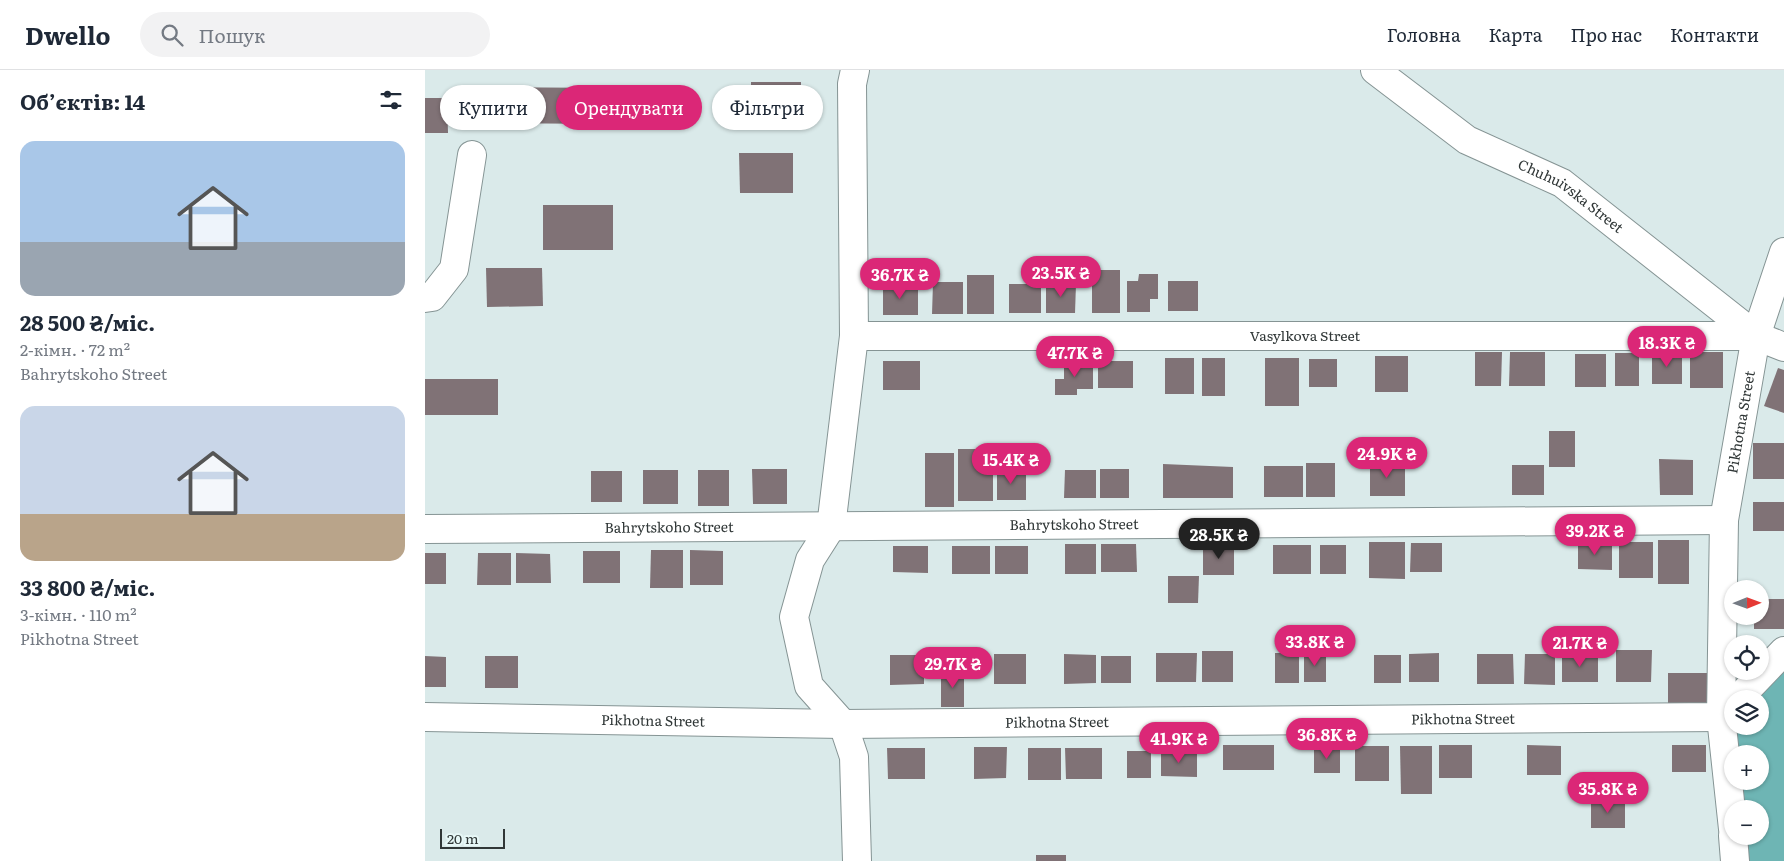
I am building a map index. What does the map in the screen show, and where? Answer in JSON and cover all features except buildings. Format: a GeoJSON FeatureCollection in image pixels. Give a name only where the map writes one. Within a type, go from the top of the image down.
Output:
{"type":"FeatureCollection","features":[{"type":"Feature","properties":{"kind":"street"},"geometry":{"type":"LineString","coordinates":[[855,70],[852,84],[854,336],[831,527],[810,560],[794,617],[809,686],[843,724],[854,757],[857,861]]}},
{"type":"Feature","properties":{"kind":"street","name":"Chuhuivska Street"},"geometry":{"type":"LineString","coordinates":[[1375,70],[1467,140],[1562,183],[1756,336]]}},
{"type":"Feature","properties":{"kind":"street"},"geometry":{"type":"LineString","coordinates":[[425,298],[432,297],[454,269],[472,155]]}},
{"type":"Feature","properties":{"kind":"street","name":"Pikhotna Street"},"geometry":{"type":"LineString","coordinates":[[1729,690],[1723,520],[1756,336],[1784,252]]}},
{"type":"Feature","properties":{"kind":"street","name":"Vasylkova Street"},"geometry":{"type":"LineString","coordinates":[[854,336],[1756,336]]}},
{"type":"Feature","properties":{"kind":"street"},"geometry":{"type":"LineString","coordinates":[[1756,336],[1784,347]]}},
{"type":"Feature","properties":{"kind":"street","name":"Bahrytskoho Street"},"geometry":{"type":"LineString","coordinates":[[425,528],[831,527],[1723,520]]}},
{"type":"Feature","properties":{"kind":"street"},"geometry":{"type":"LineString","coordinates":[[1746,690],[1784,651]]}},
{"type":"Feature","properties":{"kind":"street","name":"Pikhotna Street"},"geometry":{"type":"LineString","coordinates":[[425,717],[843,724],[1724,707]]}},
{"type":"Feature","properties":{"kind":"street","name":"Pikhotna Street"},"geometry":{"type":"LineString","coordinates":[[1731,735],[1732,800]]}},
{"type":"Feature","properties":{"kind":"street"},"geometry":{"type":"LineString","coordinates":[[1734,845],[1735,861]]}},
{"type":"Feature","properties":{"kind":"shaded area"},"geometry":{"type":"Polygon","coordinates":[[[1784,651],[1784,861],[1735,861],[1734,845],[1769,845],[1769,800],[1729,800],[1728,790],[1769,790],[1769,745],[1724,745],[1724,748],[1721,717],[1724,714],[1724,735],[1769,735],[1769,690],[1747,690],[1756,680],[1769,680],[1769,667],[1784,651]]]}}]}
